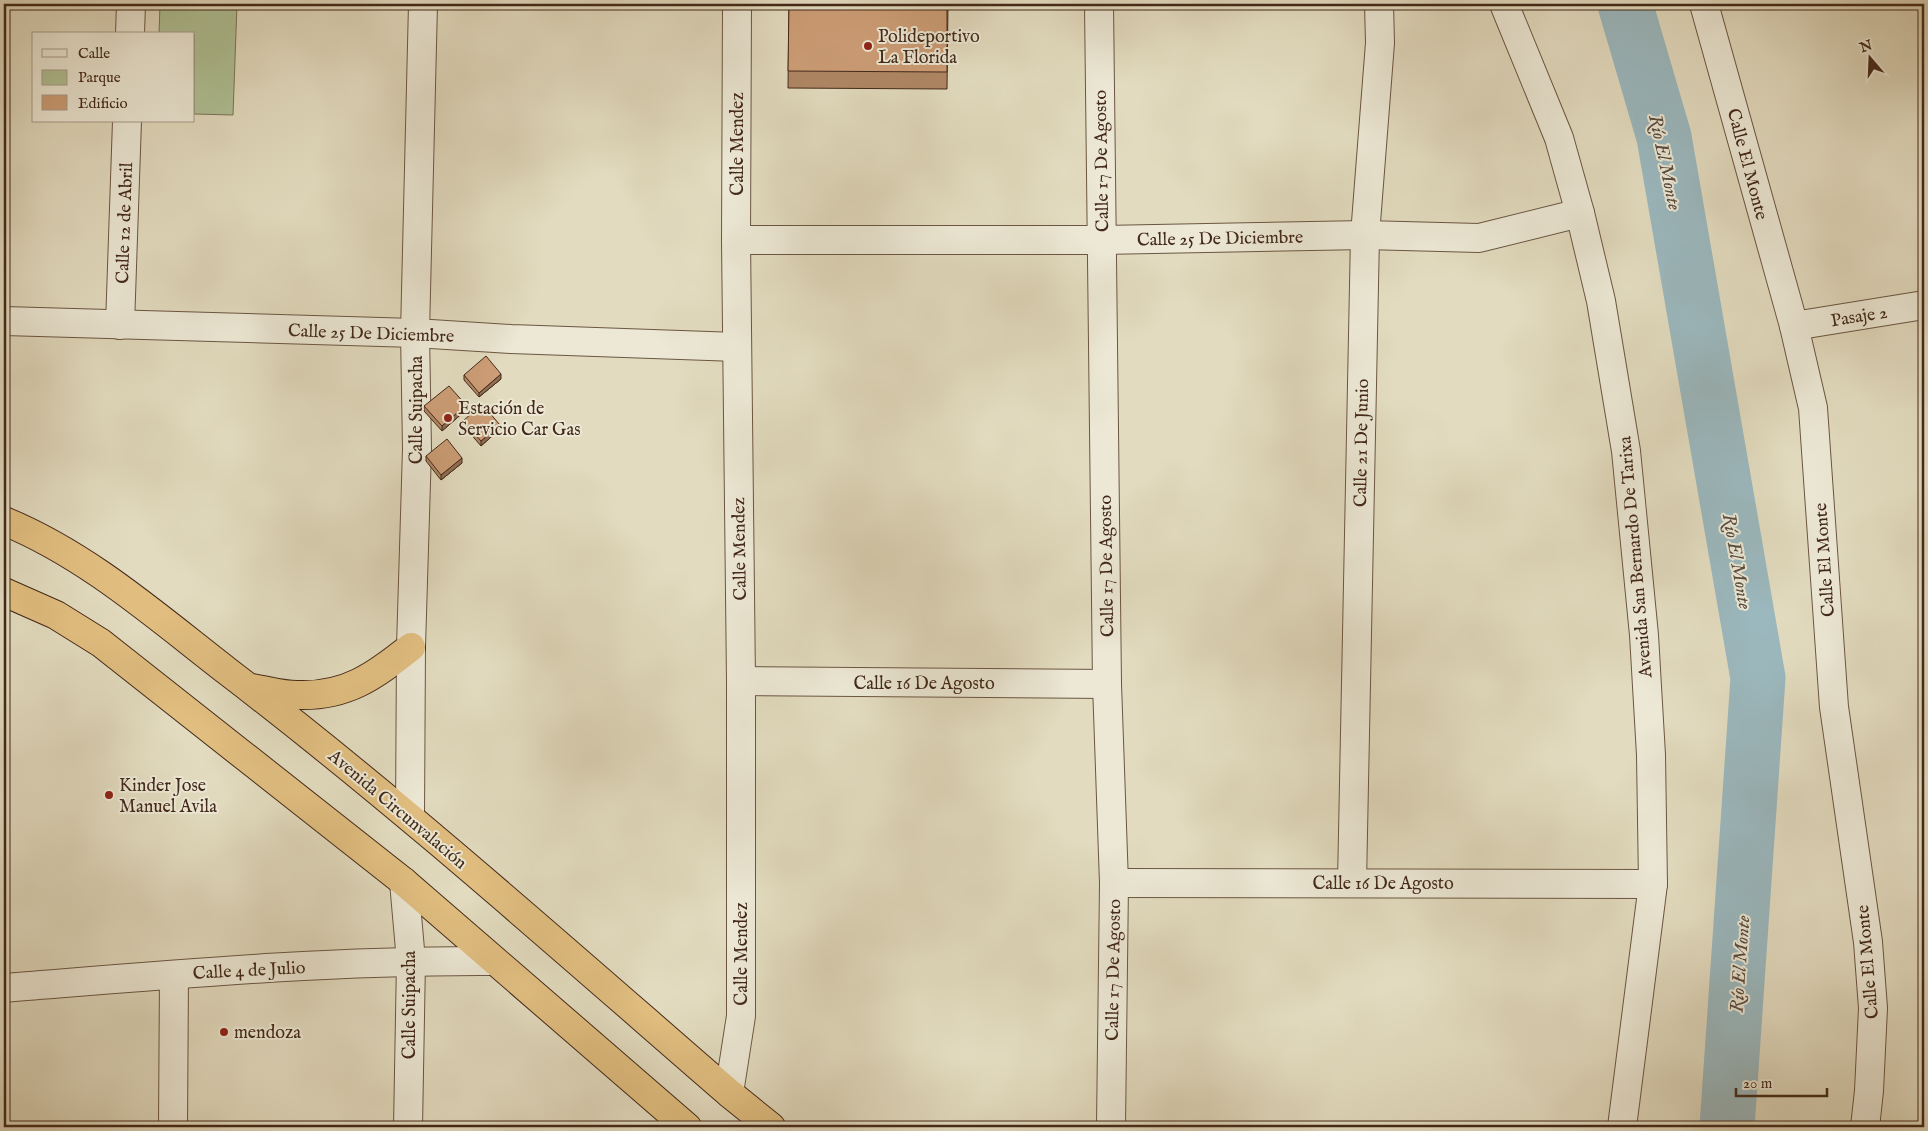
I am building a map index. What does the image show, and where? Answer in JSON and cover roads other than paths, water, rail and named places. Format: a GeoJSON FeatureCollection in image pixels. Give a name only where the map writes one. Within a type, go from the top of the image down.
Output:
{"type":"FeatureCollection","features":[{"type":"Feature","properties":{"kind":"highway","name":"Avenida Circunvalación"},"geometry":{"type":"LineString","coordinates":[[4,521],[28,531],[96,570],[250,688],[410,816],[729,1094],[771,1127]]}},
{"type":"Feature","properties":{"kind":"highway"},"geometry":{"type":"LineString","coordinates":[[4,592],[56,615],[101,643],[404,882],[687,1127]]}},
{"type":"Feature","properties":{"kind":"highway"},"geometry":{"type":"LineString","coordinates":[[250,688],[297,695],[333,694],[373,676],[411,648]]}},
{"type":"Feature","properties":{"kind":"street"},"geometry":{"type":"LineString","coordinates":[[130,32],[131,4]]}},
{"type":"Feature","properties":{"kind":"street","name":"Calle Suipacha"},"geometry":{"type":"LineString","coordinates":[[410,816],[411,648],[417,449],[416,334],[423,4]]}},
{"type":"Feature","properties":{"kind":"street","name":"Calle Mendez"},"geometry":{"type":"LineString","coordinates":[[729,1094],[741,1016],[741,681],[736,240],[737,4]]}},
{"type":"Feature","properties":{"kind":"street","name":"Calle 17 De Agosto"},"geometry":{"type":"LineString","coordinates":[[1099,4],[1107,684],[1114,883],[1111,1127]]}},
{"type":"Feature","properties":{"kind":"street","name":"Calle 21 De Junio"},"geometry":{"type":"LineString","coordinates":[[1352,884],[1365,235],[1380,43],[1379,4]]}},
{"type":"Feature","properties":{"kind":"street","name":"Avenida San Bernardo De Tarixa"},"geometry":{"type":"LineString","coordinates":[[1504,4],[1559,138],[1580,213],[1601,301],[1626,451],[1644,635],[1650,737],[1653,884],[1622,1127]]}},
{"type":"Feature","properties":{"kind":"street","name":"Calle El Monte"},"geometry":{"type":"LineString","coordinates":[[1709,5],[1794,326],[1813,408],[1834,707],[1868,942],[1873,1008],[1869,1091],[1865,1127]]}},
{"type":"Feature","properties":{"kind":"street","name":"Calle 12 de Abril"},"geometry":{"type":"LineString","coordinates":[[120,325],[127,122]]}},
{"type":"Feature","properties":{"kind":"street","name":"Calle 25 De Diciembre"},"geometry":{"type":"LineString","coordinates":[[736,240],[1102,240],[1365,235],[1479,238],[1580,213]]}},
{"type":"Feature","properties":{"kind":"street","name":"Pasaje 2"},"geometry":{"type":"LineString","coordinates":[[1794,326],[1924,305]]}},
{"type":"Feature","properties":{"kind":"street","name":"Calle 25 De Diciembre"},"geometry":{"type":"LineString","coordinates":[[4,321],[737,346]]}},
{"type":"Feature","properties":{"kind":"street","name":"Calle 16 De Agosto"},"geometry":{"type":"LineString","coordinates":[[741,681],[1107,684]]}},
{"type":"Feature","properties":{"kind":"street","name":"Calle Suipacha"},"geometry":{"type":"LineString","coordinates":[[404,882],[411,960],[408,1127]]}},
{"type":"Feature","properties":{"kind":"street","name":"Calle 16 De Agosto"},"geometry":{"type":"LineString","coordinates":[[1114,883],[1653,884]]}},
{"type":"Feature","properties":{"kind":"street","name":"Calle 4 de Julio"},"geometry":{"type":"LineString","coordinates":[[4,988],[411,960],[494,961]]}},
{"type":"Feature","properties":{"kind":"street"},"geometry":{"type":"LineString","coordinates":[[173,1127],[174,975]]}},
{"type":"Feature","properties":{"kind":"waterway","name":"Río El Monte"},"geometry":{"type":"LineString","coordinates":[[1625,4],[1664,137],[1758,678],[1727,1127]]}},
{"type":"Feature","properties":{"kind":"place","name":"Polideportivo La Florida"},"geometry":{"type":"Point","coordinates":[868,46]}},
{"type":"Feature","properties":{"kind":"place","name":"Estación de Servicio Car Gas"},"geometry":{"type":"Point","coordinates":[448,418]}},
{"type":"Feature","properties":{"kind":"place","name":"Kinder Jose Manuel Avila"},"geometry":{"type":"Point","coordinates":[109,795]}},
{"type":"Feature","properties":{"kind":"place","name":"mendoza"},"geometry":{"type":"Point","coordinates":[224,1032]}}]}
